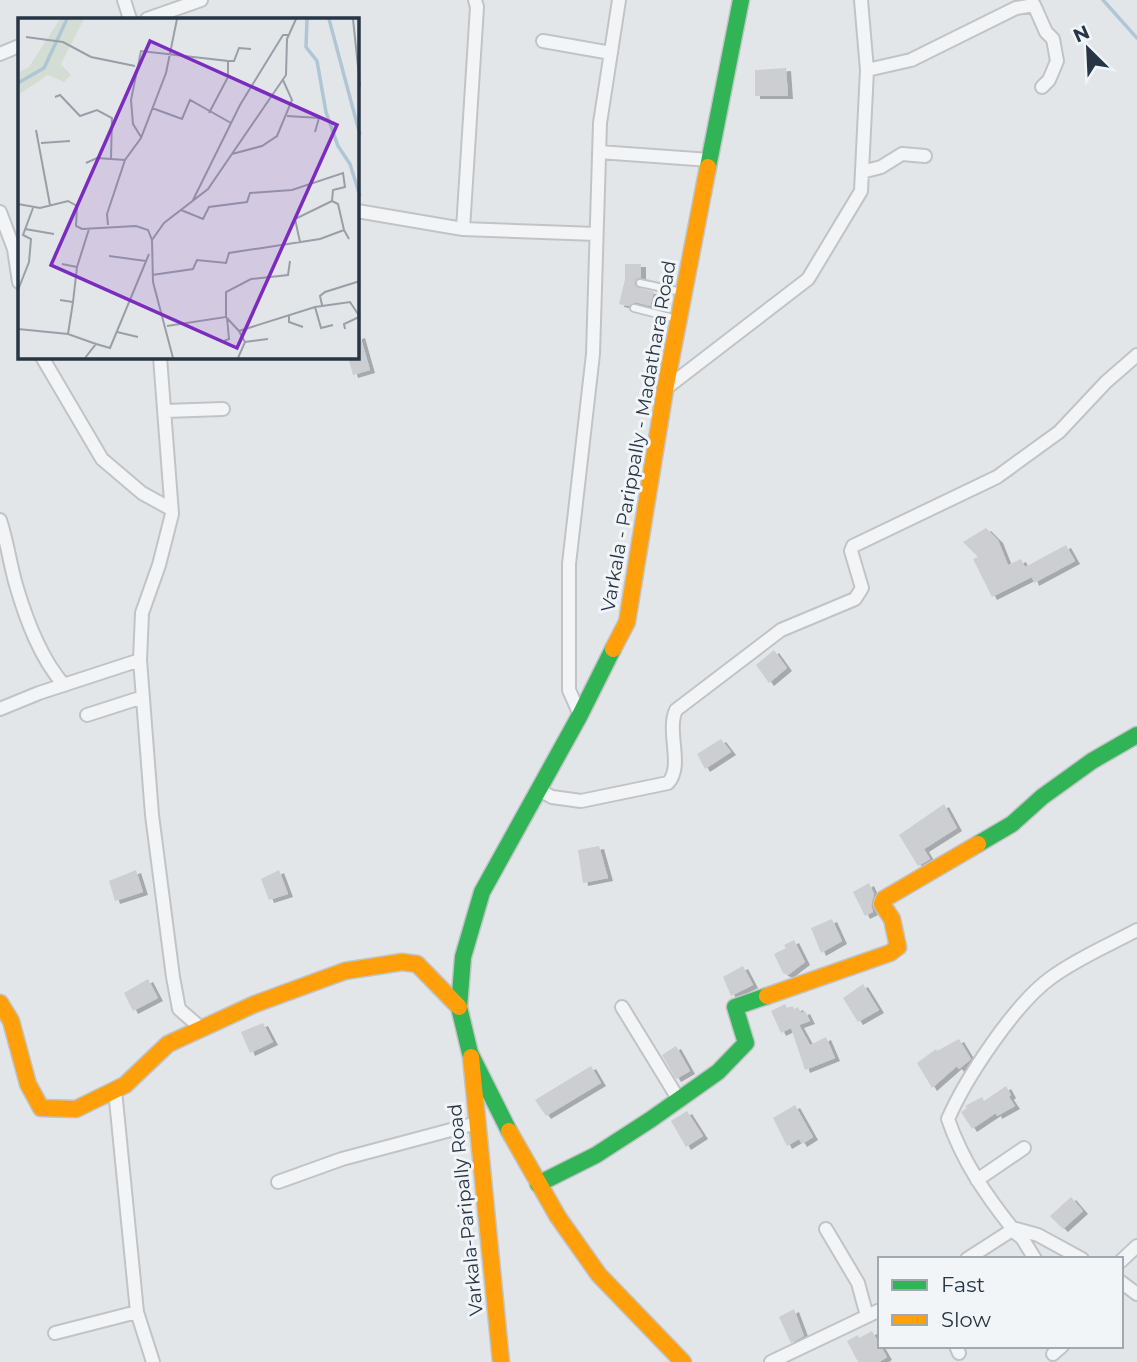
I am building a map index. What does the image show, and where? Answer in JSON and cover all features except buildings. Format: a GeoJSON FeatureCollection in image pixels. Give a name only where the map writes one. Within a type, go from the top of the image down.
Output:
{"type":"FeatureCollection","features":[{"type":"Feature","properties":{"kind":"main road","name":"Varkala - Parippally - Madathara Road"},"geometry":{"type":"LineString","coordinates":[[683,1362],[599,1275],[558,1217],[519,1152],[470,1053],[459,1007],[463,957],[482,892],[580,715],[627,621],[678,319],[741,0]]}},
{"type":"Feature","properties":{"kind":"main road"},"geometry":{"type":"LineString","coordinates":[[538,1184],[577,1167],[718,1074],[734,1060],[746,1043],[735,1007],[890,953],[898,947],[892,919],[882,904],[884,899],[1012,824],[1042,797],[1092,761],[1137,734]]}},
{"type":"Feature","properties":{"kind":"main road"},"geometry":{"type":"LineString","coordinates":[[0,1003],[11,1021],[28,1084],[41,1108],[76,1110],[125,1085],[168,1044],[255,1004],[345,971],[402,962],[417,964],[459,1007]]}},
{"type":"Feature","properties":{"kind":"main road","name":"Varkala-Paripally Road"},"geometry":{"type":"LineString","coordinates":[[470,1053],[501,1362]]}},
{"type":"Feature","properties":{"kind":"street"},"geometry":{"type":"LineString","coordinates":[[124,0],[130,18]]}},
{"type":"Feature","properties":{"kind":"street"},"geometry":{"type":"LineString","coordinates":[[150,18],[201,0]]}},
{"type":"Feature","properties":{"kind":"street"},"geometry":{"type":"LineString","coordinates":[[463,229],[477,7],[475,0]]}},
{"type":"Feature","properties":{"kind":"street"},"geometry":{"type":"LineString","coordinates":[[580,715],[569,690],[569,564],[593,354],[600,122],[619,0]]}},
{"type":"Feature","properties":{"kind":"street"},"geometry":{"type":"LineString","coordinates":[[665,390],[808,279],[861,191],[867,70],[860,0]]}},
{"type":"Feature","properties":{"kind":"street"},"geometry":{"type":"LineString","coordinates":[[867,70],[911,60],[1016,8],[1034,5],[1046,32],[1053,39],[1057,61],[1049,80],[1042,87]]}},
{"type":"Feature","properties":{"kind":"street"},"geometry":{"type":"LineString","coordinates":[[543,41],[611,53]]}},
{"type":"Feature","properties":{"kind":"street"},"geometry":{"type":"LineString","coordinates":[[0,54],[18,46]]}},
{"type":"Feature","properties":{"kind":"street"},"geometry":{"type":"LineString","coordinates":[[599,152],[710,160]]}},
{"type":"Feature","properties":{"kind":"street"},"geometry":{"type":"LineString","coordinates":[[862,172],[881,167],[902,154],[925,156]]}},
{"type":"Feature","properties":{"kind":"street"},"geometry":{"type":"LineString","coordinates":[[359,211],[463,229],[596,234]]}},
{"type":"Feature","properties":{"kind":"street"},"geometry":{"type":"LineString","coordinates":[[0,214],[14,249],[18,275]]}},
{"type":"Feature","properties":{"kind":"street"},"geometry":{"type":"LineString","coordinates":[[539,790],[552,797],[581,802],[668,783],[675,773],[672,720],[676,710],[781,630],[855,599],[862,588],[851,551],[853,546],[997,477],[1059,432],[1106,382],[1137,355]]}},
{"type":"Feature","properties":{"kind":"street"},"geometry":{"type":"LineString","coordinates":[[43,359],[102,459],[142,493],[171,509]]}},
{"type":"Feature","properties":{"kind":"street"},"geometry":{"type":"LineString","coordinates":[[160,359],[171,509],[159,565],[142,613],[140,660],[146,758],[156,851],[179,1009],[202,1029]]}},
{"type":"Feature","properties":{"kind":"street"},"geometry":{"type":"LineString","coordinates":[[165,411],[223,408]]}},
{"type":"Feature","properties":{"kind":"street"},"geometry":{"type":"LineString","coordinates":[[0,522],[16,586],[31,625],[50,669],[64,685]]}},
{"type":"Feature","properties":{"kind":"street"},"geometry":{"type":"LineString","coordinates":[[0,709],[140,660]]}},
{"type":"Feature","properties":{"kind":"street"},"geometry":{"type":"LineString","coordinates":[[87,715],[143,697]]}},
{"type":"Feature","properties":{"kind":"street"},"geometry":{"type":"LineString","coordinates":[[1034,1257],[957,1148],[948,1119],[962,1092],[1010,1018],[1032,995],[1052,977],[1137,930]]}},
{"type":"Feature","properties":{"kind":"street"},"geometry":{"type":"LineString","coordinates":[[622,1007],[679,1100]]}},
{"type":"Feature","properties":{"kind":"street"},"geometry":{"type":"LineString","coordinates":[[115,1090],[137,1312],[153,1362]]}},
{"type":"Feature","properties":{"kind":"street"},"geometry":{"type":"LineString","coordinates":[[278,1182],[342,1159],[477,1123]]}},
{"type":"Feature","properties":{"kind":"street"},"geometry":{"type":"LineString","coordinates":[[977,1180],[1024,1148]]}},
{"type":"Feature","properties":{"kind":"street"},"geometry":{"type":"LineString","coordinates":[[826,1228],[858,1283],[867,1316]]}},
{"type":"Feature","properties":{"kind":"street"},"geometry":{"type":"LineString","coordinates":[[970,1257],[1012,1229],[1038,1236],[1078,1257]]}},
{"type":"Feature","properties":{"kind":"street"},"geometry":{"type":"LineString","coordinates":[[1123,1259],[1137,1246]]}},
{"type":"Feature","properties":{"kind":"street"},"geometry":{"type":"LineString","coordinates":[[771,1362],[878,1311]]}},
{"type":"Feature","properties":{"kind":"street"},"geometry":{"type":"LineString","coordinates":[[55,1333],[137,1312]]}},
{"type":"Feature","properties":{"kind":"lane"},"geometry":{"type":"LineString","coordinates":[[640,283],[684,292]]}},
{"type":"Feature","properties":{"kind":"lane"},"geometry":{"type":"LineString","coordinates":[[634,309],[678,319]]}},
{"type":"Feature","properties":{"kind":"waterway"},"geometry":{"type":"LineString","coordinates":[[1103,0],[1137,38]]}},
{"type":"Feature","properties":{"kind":"traffic: fast"},"geometry":{"type":"LineString","coordinates":[[708,167],[741,0]]}},
{"type":"Feature","properties":{"kind":"traffic: fast"},"geometry":{"type":"LineString","coordinates":[[509,1131],[470,1053],[459,1007],[463,957],[482,892],[580,715],[613,649]]}},
{"type":"Feature","properties":{"kind":"traffic: fast"},"geometry":{"type":"LineString","coordinates":[[978,844],[1012,824],[1042,797],[1092,761],[1137,735]]}},
{"type":"Feature","properties":{"kind":"traffic: fast"},"geometry":{"type":"LineString","coordinates":[[538,1184],[596,1155],[718,1072],[746,1043],[735,1007],[767,996]]}},
{"type":"Feature","properties":{"kind":"traffic: slow"},"geometry":{"type":"LineString","coordinates":[[613,649],[627,622],[665,390],[708,167]]}},
{"type":"Feature","properties":{"kind":"traffic: slow"},"geometry":{"type":"LineString","coordinates":[[767,996],[890,953],[898,947],[892,919],[882,904],[884,899],[978,844]]}},
{"type":"Feature","properties":{"kind":"traffic: slow"},"geometry":{"type":"LineString","coordinates":[[0,1003],[11,1021],[28,1084],[41,1108],[76,1109],[125,1085],[168,1044],[255,1004],[345,971],[402,962],[417,964],[459,1007]]}},
{"type":"Feature","properties":{"kind":"traffic: slow"},"geometry":{"type":"LineString","coordinates":[[471,1057],[501,1362]]}},
{"type":"Feature","properties":{"kind":"traffic: slow"},"geometry":{"type":"LineString","coordinates":[[509,1131],[558,1217],[599,1275],[683,1362]]}}]}
